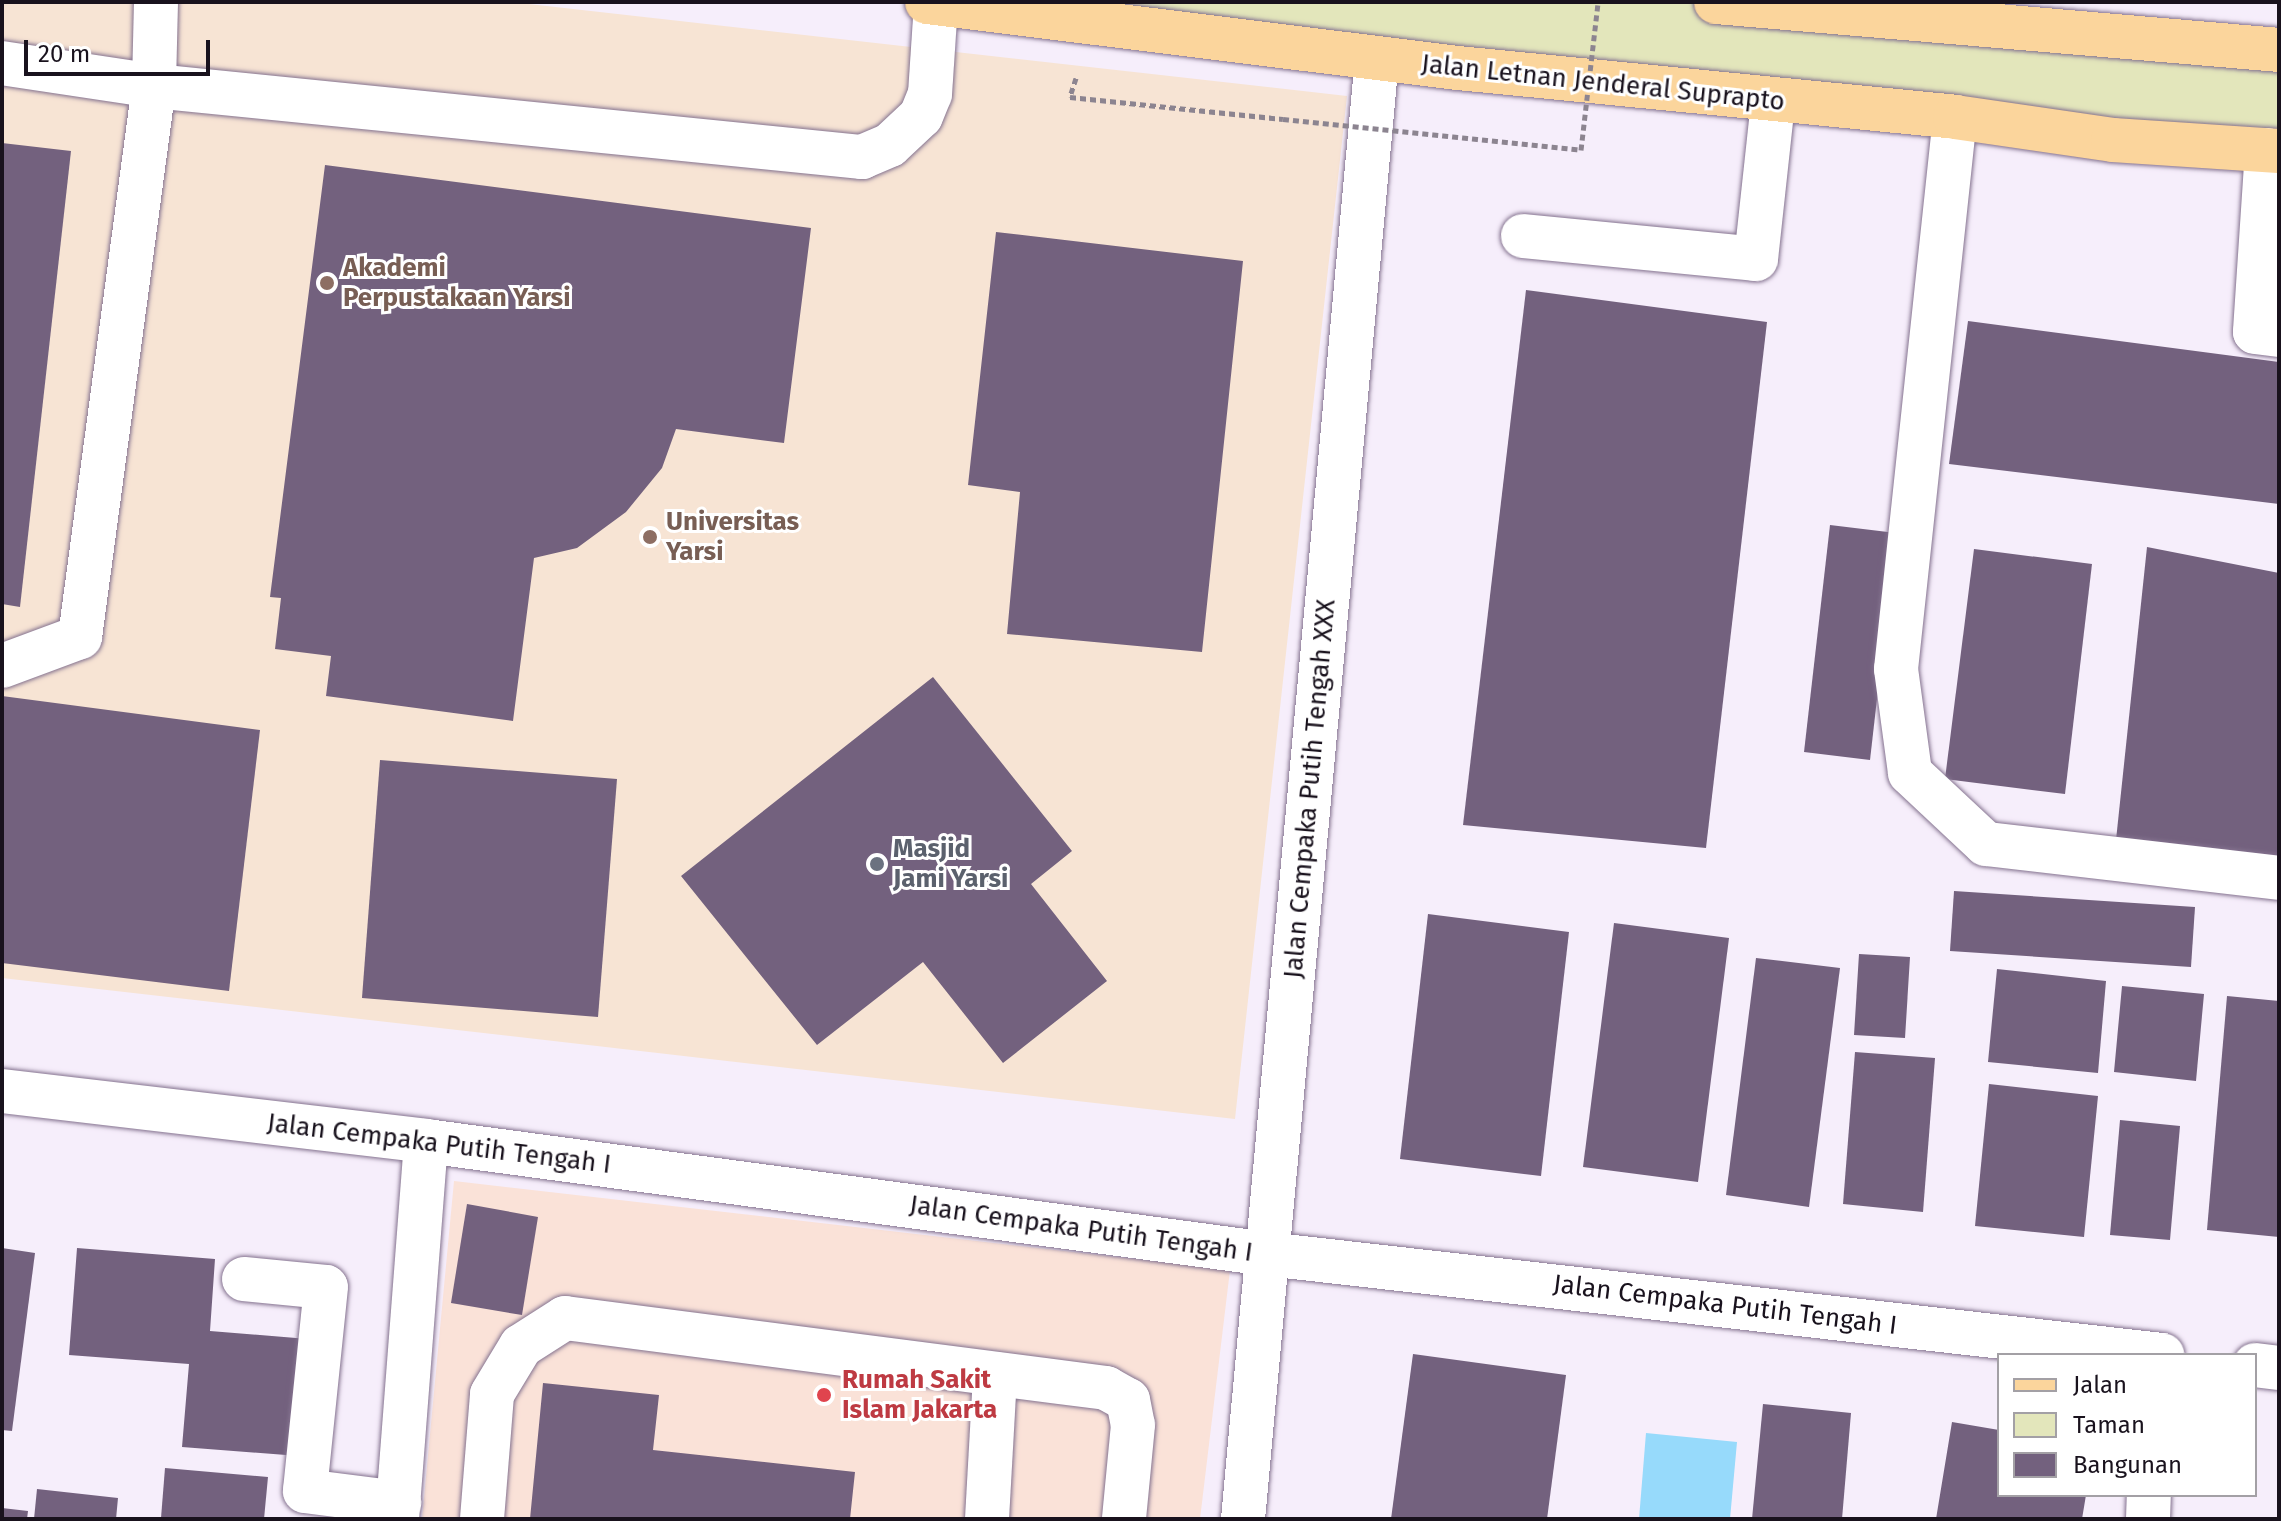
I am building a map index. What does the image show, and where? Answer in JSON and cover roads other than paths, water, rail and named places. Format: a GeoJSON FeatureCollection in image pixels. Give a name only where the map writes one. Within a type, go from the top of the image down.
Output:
{"type":"FeatureCollection","features":[{"type":"Feature","properties":{"kind":"main road","name":"Jalan Letnan Jenderal Suprapto"},"geometry":{"type":"LineString","coordinates":[[927,2],[1377,58],[1773,102],[1955,117],[2113,140],[2273,150]]}},
{"type":"Feature","properties":{"kind":"main road"},"geometry":{"type":"LineString","coordinates":[[1716,2],[2279,50]]}},
{"type":"Feature","properties":{"kind":"street"},"geometry":{"type":"LineString","coordinates":[[2,666],[80,637],[154,86],[156,2]]}},
{"type":"Feature","properties":{"kind":"street"},"geometry":{"type":"LineString","coordinates":[[2,63],[154,86],[862,157],[890,145],[921,116],[930,94],[936,3]]}},
{"type":"Feature","properties":{"kind":"street","name":"Jalan Cempaka Putih Tengah XXX"},"geometry":{"type":"LineString","coordinates":[[1243,1519],[1377,58]]}},
{"type":"Feature","properties":{"kind":"street"},"geometry":{"type":"LineString","coordinates":[[1523,236],[1756,259],[1773,102]]}},
{"type":"Feature","properties":{"kind":"street"},"geometry":{"type":"LineString","coordinates":[[1955,117],[1896,669],[1910,773],[1986,844],[2279,878]]}},
{"type":"Feature","properties":{"kind":"street"},"geometry":{"type":"LineString","coordinates":[[2273,150],[2255,332],[2279,335]]}},
{"type":"Feature","properties":{"kind":"street","name":"Jalan Cempaka Putih Tengah I"},"geometry":{"type":"LineString","coordinates":[[2,1091],[426,1141],[1267,1254],[2136,1353]]}},
{"type":"Feature","properties":{"kind":"street"},"geometry":{"type":"LineString","coordinates":[[244,1279],[326,1287],[303,1505],[398,1511],[426,1141]]}},
{"type":"Feature","properties":{"kind":"street"},"geometry":{"type":"LineString","coordinates":[[482,1519],[492,1394],[521,1346],[565,1318],[1106,1388],[1128,1400],[1133,1425],[1124,1519]]}},
{"type":"Feature","properties":{"kind":"street"},"geometry":{"type":"LineString","coordinates":[[2257,1365],[2279,1368]]}},
{"type":"Feature","properties":{"kind":"street"},"geometry":{"type":"LineString","coordinates":[[987,1519],[995,1374]]}},
{"type":"Feature","properties":{"kind":"street"},"geometry":{"type":"LineString","coordinates":[[2148,1519],[2149,1497]]}},
{"type":"Feature","properties":{"kind":"water"},"geometry":{"type":"Polygon","coordinates":[[[1646,1433],[1737,1442],[1730,1519],[1639,1519],[1646,1433]]]}},
{"type":"Feature","properties":{"kind":"place","name":"Akademi Perpustakaan Yarsi"},"geometry":{"type":"Point","coordinates":[327,283]}},
{"type":"Feature","properties":{"kind":"place","name":"Universitas Yarsi"},"geometry":{"type":"Point","coordinates":[650,537]}},
{"type":"Feature","properties":{"kind":"place","name":"Masjid Jami Yarsi"},"geometry":{"type":"Point","coordinates":[877,864]}},
{"type":"Feature","properties":{"kind":"place","name":"Rumah Sakit Islam Jakarta"},"geometry":{"type":"Point","coordinates":[824,1395]}}]}
